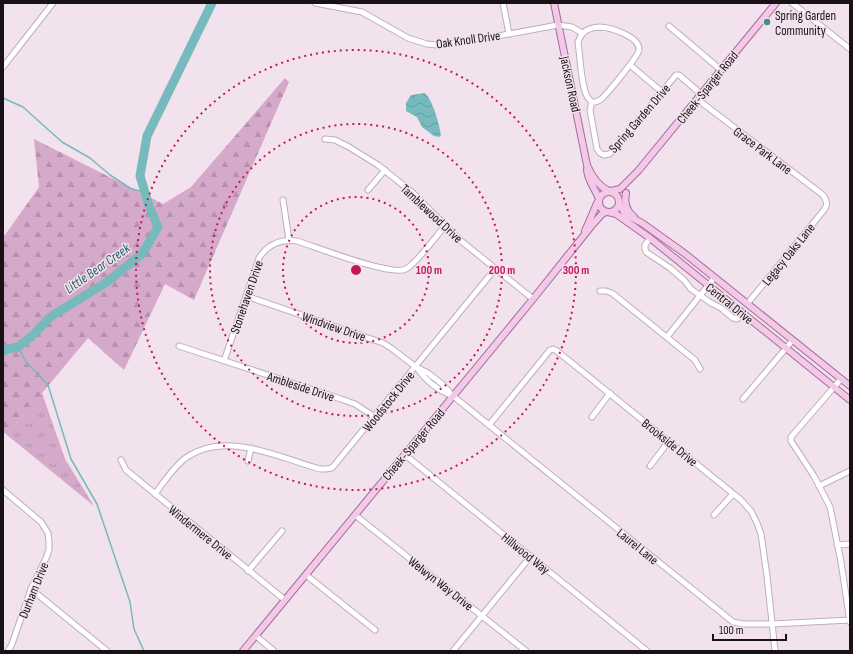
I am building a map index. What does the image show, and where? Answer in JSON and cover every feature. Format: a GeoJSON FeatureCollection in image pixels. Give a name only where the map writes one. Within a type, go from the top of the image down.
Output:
{"type":"FeatureCollection","features":[{"type":"Feature","properties":{"kind":"main road","name":"Jackson Road"},"geometry":{"type":"LineString","coordinates":[[554,3],[588,165],[597,183],[610,191]]}},
{"type":"Feature","properties":{"kind":"main road","name":"Cheek-Sparger Road"},"geometry":{"type":"LineString","coordinates":[[610,191],[620,189],[638,171],[776,3]]}},
{"type":"Feature","properties":{"kind":"main road","name":"Jackson Road"},"geometry":{"type":"LineString","coordinates":[[588,165],[587,174],[595,189],[598,200]]}},
{"type":"Feature","properties":{"kind":"main road","name":"Cheek-Sparger Road"},"geometry":{"type":"LineString","coordinates":[[619,203],[638,171]]}},
{"type":"Feature","properties":{"kind":"main road"},"geometry":{"type":"LineString","coordinates":[[610,191],[618,197],[619,203],[616,209],[607,212],[599,206],[598,200],[602,194],[610,191]]}},
{"type":"Feature","properties":{"kind":"main road"},"geometry":{"type":"LineString","coordinates":[[626,193],[624,200],[627,210],[642,223]]}},
{"type":"Feature","properties":{"kind":"main road","name":"Cheek-Sparger Road"},"geometry":{"type":"LineString","coordinates":[[582,238],[598,200]]}},
{"type":"Feature","properties":{"kind":"main road","name":"Central Drive"},"geometry":{"type":"LineString","coordinates":[[619,203],[625,214],[642,223],[684,253],[850,386]]}},
{"type":"Feature","properties":{"kind":"main road","name":"Cheek-Sparger Road"},"geometry":{"type":"LineString","coordinates":[[244,651],[404,454],[533,299],[595,221],[603,213],[607,212]]}},
{"type":"Feature","properties":{"kind":"main road","name":"Central Drive"},"geometry":{"type":"LineString","coordinates":[[607,212],[616,214],[650,238],[850,400]]}},
{"type":"Feature","properties":{"kind":"street"},"geometry":{"type":"LineString","coordinates":[[3,67],[53,3]]}},
{"type":"Feature","properties":{"kind":"street","name":"Oak Knoll Drive"},"geometry":{"type":"LineString","coordinates":[[315,3],[362,12],[408,38],[427,44],[437,45],[558,25]]}},
{"type":"Feature","properties":{"kind":"street"},"geometry":{"type":"LineString","coordinates":[[503,3],[509,34]]}},
{"type":"Feature","properties":{"kind":"street"},"geometry":{"type":"LineString","coordinates":[[792,3],[850,48]]}},
{"type":"Feature","properties":{"kind":"street"},"geometry":{"type":"LineString","coordinates":[[558,25],[572,27],[582,33],[589,28],[613,28],[636,42],[639,47],[638,54],[603,98],[597,102],[592,102]]}},
{"type":"Feature","properties":{"kind":"street"},"geometry":{"type":"LineString","coordinates":[[669,26],[721,70]]}},
{"type":"Feature","properties":{"kind":"street","name":"Spring Garden Drive"},"geometry":{"type":"LineString","coordinates":[[582,33],[578,42],[584,90],[586,96],[592,102],[590,110],[597,149],[602,154],[607,155],[612,152],[678,75],[701,94]]}},
{"type":"Feature","properties":{"kind":"street"},"geometry":{"type":"LineString","coordinates":[[630,65],[662,92]]}},
{"type":"Feature","properties":{"kind":"street","name":"Grace Park Lane"},"geometry":{"type":"LineString","coordinates":[[697,99],[823,195],[827,203]]}},
{"type":"Feature","properties":{"kind":"street","name":"Tamblewood Drive"},"geometry":{"type":"LineString","coordinates":[[325,139],[335,140],[349,147],[385,170],[413,193],[445,226],[533,299]]}},
{"type":"Feature","properties":{"kind":"street"},"geometry":{"type":"LineString","coordinates":[[368,190],[385,170]]}},
{"type":"Feature","properties":{"kind":"street"},"geometry":{"type":"LineString","coordinates":[[283,200],[289,240],[297,241],[383,270],[403,271],[412,266],[445,226]]}},
{"type":"Feature","properties":{"kind":"street","name":"Legacy Oaks Lane"},"geometry":{"type":"LineString","coordinates":[[747,304],[824,210],[827,203]]}},
{"type":"Feature","properties":{"kind":"street"},"geometry":{"type":"LineString","coordinates":[[650,238],[644,249],[646,252],[670,268],[711,304],[721,308],[733,318],[737,319],[743,313]]}},
{"type":"Feature","properties":{"kind":"street","name":"Stonehaven Drive"},"geometry":{"type":"LineString","coordinates":[[224,361],[259,258],[263,252],[276,243],[289,240]]}},
{"type":"Feature","properties":{"kind":"street","name":"Woodstock Drive"},"geometry":{"type":"LineString","coordinates":[[154,494],[186,458],[194,453],[214,447],[251,448],[320,469],[332,468],[496,269]]}},
{"type":"Feature","properties":{"kind":"street"},"geometry":{"type":"LineString","coordinates":[[667,337],[714,278]]}},
{"type":"Feature","properties":{"kind":"street"},"geometry":{"type":"LineString","coordinates":[[600,291],[612,293],[695,360],[700,369]]}},
{"type":"Feature","properties":{"kind":"street","name":"Windview Drive"},"geometry":{"type":"LineString","coordinates":[[246,296],[383,343],[416,367],[428,373],[442,384],[453,396]]}},
{"type":"Feature","properties":{"kind":"street"},"geometry":{"type":"LineString","coordinates":[[743,399],[792,341]]}},
{"type":"Feature","properties":{"kind":"street","name":"Ambleside Drive"},"geometry":{"type":"LineString","coordinates":[[179,346],[355,404],[375,417]]}},
{"type":"Feature","properties":{"kind":"street","name":"Brookside Drive"},"geometry":{"type":"LineString","coordinates":[[489,425],[552,349],[557,351],[670,441],[751,511],[761,534],[775,651]]}},
{"type":"Feature","properties":{"kind":"street"},"geometry":{"type":"LineString","coordinates":[[841,379],[791,438],[791,441],[819,486],[830,507],[850,621]]}},
{"type":"Feature","properties":{"kind":"street"},"geometry":{"type":"LineString","coordinates":[[592,417],[610,393]]}},
{"type":"Feature","properties":{"kind":"street","name":"Laurel Lane"},"geometry":{"type":"LineString","coordinates":[[453,396],[733,622],[743,624],[772,624],[850,621]]}},
{"type":"Feature","properties":{"kind":"street"},"geometry":{"type":"LineString","coordinates":[[650,466],[670,441]]}},
{"type":"Feature","properties":{"kind":"street"},"geometry":{"type":"LineString","coordinates":[[248,461],[251,448]]}},
{"type":"Feature","properties":{"kind":"street","name":"Hillwood Way"},"geometry":{"type":"LineString","coordinates":[[404,454],[648,651]]}},
{"type":"Feature","properties":{"kind":"street","name":"Windermere Drive"},"geometry":{"type":"LineString","coordinates":[[121,460],[126,470],[154,494],[285,600]]}},
{"type":"Feature","properties":{"kind":"street"},"geometry":{"type":"LineString","coordinates":[[819,486],[850,472]]}},
{"type":"Feature","properties":{"kind":"street","name":"Durham Drive"},"geometry":{"type":"LineString","coordinates":[[3,490],[41,522],[48,533],[49,549],[42,568],[31,589],[12,644],[8,651]]}},
{"type":"Feature","properties":{"kind":"street"},"geometry":{"type":"LineString","coordinates":[[714,515],[733,494]]}},
{"type":"Feature","properties":{"kind":"street","name":"Welwyn Way Drive"},"geometry":{"type":"LineString","coordinates":[[355,515],[526,651]]}},
{"type":"Feature","properties":{"kind":"street"},"geometry":{"type":"LineString","coordinates":[[248,571],[282,531]]}},
{"type":"Feature","properties":{"kind":"street"},"geometry":{"type":"LineString","coordinates":[[837,545],[850,544]]}},
{"type":"Feature","properties":{"kind":"street"},"geometry":{"type":"LineString","coordinates":[[454,651],[530,556]]}},
{"type":"Feature","properties":{"kind":"street"},"geometry":{"type":"LineString","coordinates":[[306,575],[375,630]]}},
{"type":"Feature","properties":{"kind":"street"},"geometry":{"type":"LineString","coordinates":[[31,589],[107,651]]}},
{"type":"Feature","properties":{"kind":"street"},"geometry":{"type":"LineString","coordinates":[[256,636],[274,651]]}},
{"type":"Feature","properties":{"kind":"green space"},"geometry":{"type":"Polygon","coordinates":[[[285,78],[289,82],[194,300],[165,284],[124,370],[88,338],[7,435],[3,432],[3,234],[5,235],[39,187],[34,139],[163,204],[191,187],[285,78]]]}},
{"type":"Feature","properties":{"kind":"green space"},"geometry":{"type":"Polygon","coordinates":[[[42,393],[65,459],[94,506],[7,435],[42,393]]]}},
{"type":"Feature","properties":{"kind":"water"},"geometry":{"type":"Polygon","coordinates":[[[425,93],[431,101],[439,124],[441,135],[439,137],[434,136],[422,127],[417,117],[406,111],[406,103],[411,95],[425,93]]]}},
{"type":"Feature","properties":{"kind":"waterway","name":"Little Bear Creek"},"geometry":{"type":"LineString","coordinates":[[3,352],[8,349],[18,347],[32,336],[50,317],[107,282],[142,254],[158,227],[149,206],[140,176],[147,136],[212,3]]}},
{"type":"Feature","properties":{"kind":"waterway"},"geometry":{"type":"LineString","coordinates":[[3,98],[23,107],[62,142],[90,158],[110,175],[130,188],[145,193]]}},
{"type":"Feature","properties":{"kind":"waterway"},"geometry":{"type":"LineString","coordinates":[[18,347],[26,362],[48,385],[71,459],[97,504],[130,602],[134,629],[144,651]]}},
{"type":"Feature","properties":{"kind":"place","name":"Spring Garden Community"},"geometry":{"type":"Point","coordinates":[767,22]}}]}
